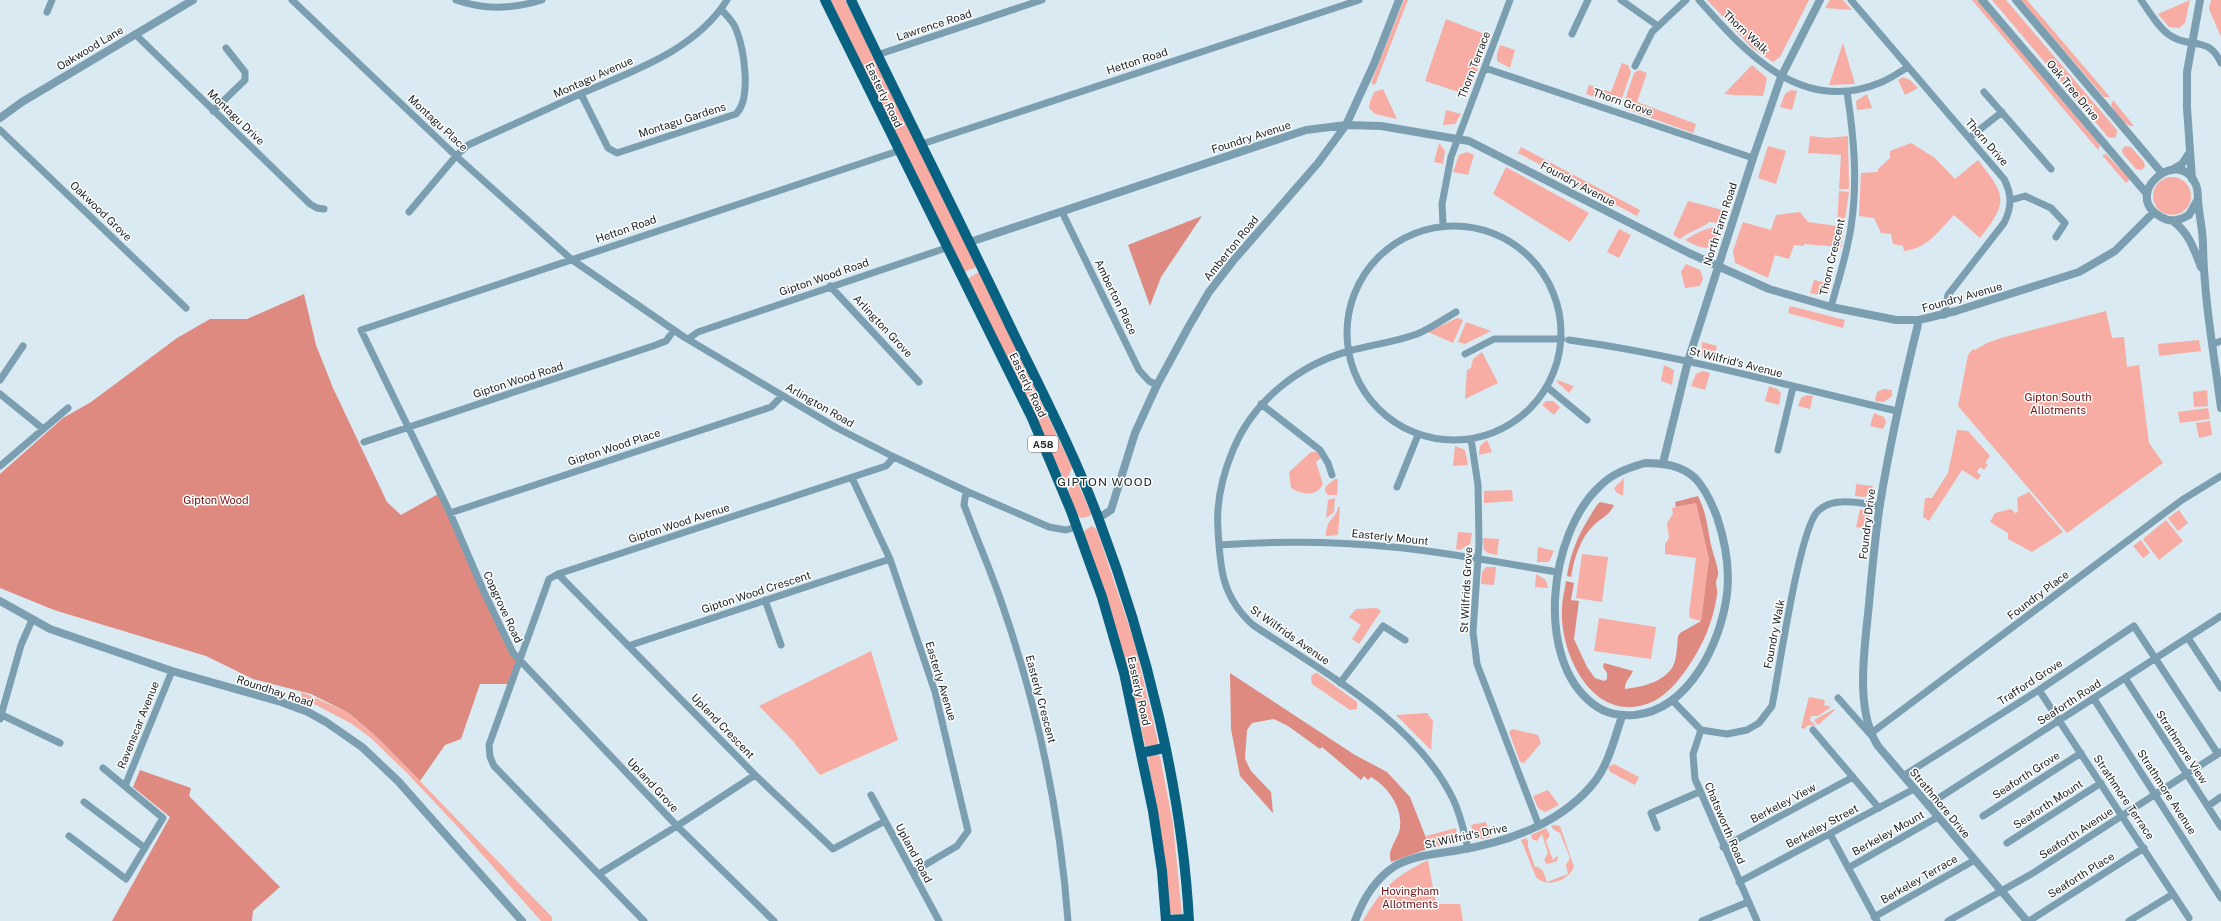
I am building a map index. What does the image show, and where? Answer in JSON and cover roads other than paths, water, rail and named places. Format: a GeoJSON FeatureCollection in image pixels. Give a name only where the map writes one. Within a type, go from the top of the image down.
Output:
{"type":"FeatureCollection","features":[{"type":"Feature","properties":{"kind":"main road","name":"Easterly Road"},"geometry":{"type":"LineString","coordinates":[[825,0],[946,248],[1032,418],[1076,527],[1104,604],[1124,673],[1141,753],[1161,864],[1166,920]]}},
{"type":"Feature","properties":{"kind":"main road","name":"Easterly Road"},"geometry":{"type":"LineString","coordinates":[[851,0],[1052,410],[1099,518],[1147,668],[1176,806],[1189,920]]}},
{"type":"Feature","properties":{"kind":"main road"},"geometry":{"type":"LineString","coordinates":[[1141,753],[1164,748]]}},
{"type":"Feature","properties":{"kind":"main road"},"geometry":{"type":"LineString","coordinates":[[1166,920],[1189,920]]}},
{"type":"Feature","properties":{"kind":"street"},"geometry":{"type":"LineString","coordinates":[[47,12],[52,0]]}},
{"type":"Feature","properties":{"kind":"street","name":"Oakwood Lane"},"geometry":{"type":"LineString","coordinates":[[0,118],[21,103],[193,0]]}},
{"type":"Feature","properties":{"kind":"street","name":"Montagu Place"},"geometry":{"type":"LineString","coordinates":[[292,0],[456,156],[571,259]]}},
{"type":"Feature","properties":{"kind":"street"},"geometry":{"type":"LineString","coordinates":[[456,0],[493,7],[522,6],[542,0]]}},
{"type":"Feature","properties":{"kind":"street","name":"Montagu Avenue"},"geometry":{"type":"LineString","coordinates":[[409,212],[456,156],[468,145],[644,66],[677,48],[721,9],[727,0]]}},
{"type":"Feature","properties":{"kind":"street","name":"Lawrence Road"},"geometry":{"type":"LineString","coordinates":[[877,55],[1042,0]]}},
{"type":"Feature","properties":{"kind":"street","name":"Hetton Road"},"geometry":{"type":"LineString","coordinates":[[922,144],[1359,0]]}},
{"type":"Feature","properties":{"kind":"street","name":"Amberton Road"},"geometry":{"type":"LineString","coordinates":[[1099,518],[1111,510],[1135,433],[1157,385],[1189,326],[1209,292],[1238,255],[1318,163],[1346,125],[1374,64],[1399,0]]}},
{"type":"Feature","properties":{"kind":"street","name":"Thorn Terrace"},"geometry":{"type":"LineString","coordinates":[[1443,224],[1442,204],[1451,157],[1510,0]]}},
{"type":"Feature","properties":{"kind":"street"},"geometry":{"type":"LineString","coordinates":[[1572,34],[1588,0]]}},
{"type":"Feature","properties":{"kind":"street"},"geometry":{"type":"LineString","coordinates":[[1621,0],[1658,26]]}},
{"type":"Feature","properties":{"kind":"street"},"geometry":{"type":"LineString","coordinates":[[1635,66],[1647,40],[1658,26],[1686,0]]}},
{"type":"Feature","properties":{"kind":"street","name":"Thorn Walk"},"geometry":{"type":"LineString","coordinates":[[1699,0],[1749,53],[1781,77],[1803,87],[1847,92]]}},
{"type":"Feature","properties":{"kind":"street","name":"North Farm Road"},"geometry":{"type":"LineString","coordinates":[[1663,463],[1688,361],[1752,158],[1781,77],[1820,0]]}},
{"type":"Feature","properties":{"kind":"street","name":"Thorn Drive"},"geometry":{"type":"LineString","coordinates":[[1851,0],[2004,178],[2009,189],[2011,200]]}},
{"type":"Feature","properties":{"kind":"street","name":"Oak Tree Drive"},"geometry":{"type":"LineString","coordinates":[[1982,0],[2147,194]]}},
{"type":"Feature","properties":{"kind":"street","name":"Oak Tree Drive"},"geometry":{"type":"LineString","coordinates":[[2016,0],[2161,172]]}},
{"type":"Feature","properties":{"kind":"street"},"geometry":{"type":"LineString","coordinates":[[2140,0],[2170,36],[2207,45],[2212,49],[2221,63]]}},
{"type":"Feature","properties":{"kind":"street"},"geometry":{"type":"LineString","coordinates":[[2192,179],[2187,86],[2191,42],[2200,0]]}},
{"type":"Feature","properties":{"kind":"street","name":"Montagu Gardens"},"geometry":{"type":"LineString","coordinates":[[581,94],[608,148],[617,153],[736,114],[740,110],[743,100],[744,54],[731,20],[721,9]]}},
{"type":"Feature","properties":{"kind":"street","name":"Montagu Drive"},"geometry":{"type":"LineString","coordinates":[[135,34],[310,204],[317,208],[324,209]]}},
{"type":"Feature","properties":{"kind":"street"},"geometry":{"type":"LineString","coordinates":[[213,111],[245,80],[245,72],[226,48]]}},
{"type":"Feature","properties":{"kind":"street"},"geometry":{"type":"LineString","coordinates":[[1847,92],[1882,82],[1908,67]]}},
{"type":"Feature","properties":{"kind":"street","name":"Thorn Grove"},"geometry":{"type":"LineString","coordinates":[[1485,68],[1752,158]]}},
{"type":"Feature","properties":{"kind":"street","name":"Thorn Crescent"},"geometry":{"type":"LineString","coordinates":[[1831,307],[1847,250],[1854,203],[1854,144],[1847,92]]}},
{"type":"Feature","properties":{"kind":"street"},"geometry":{"type":"LineString","coordinates":[[1984,92],[2051,169]]}},
{"type":"Feature","properties":{"kind":"street"},"geometry":{"type":"LineString","coordinates":[[1969,138],[2002,112]]}},
{"type":"Feature","properties":{"kind":"street","name":"Foundry Avenue"},"geometry":{"type":"LineString","coordinates":[[970,242],[1306,130],[1346,125],[1381,126],[1469,141],[1594,205],[1718,266],[1769,289],[1831,307],[1896,320],[1919,320],[1944,314],[2078,272],[2115,251],[2154,212]]}},
{"type":"Feature","properties":{"kind":"street","name":"Oakwood Grove"},"geometry":{"type":"LineString","coordinates":[[0,130],[186,308]]}},
{"type":"Feature","properties":{"kind":"street","name":"Hetton Road"},"geometry":{"type":"LineString","coordinates":[[361,330],[898,151]]}},
{"type":"Feature","properties":{"kind":"street"},"geometry":{"type":"LineString","coordinates":[[2172,170],[2182,164],[2190,152]]}},
{"type":"Feature","properties":{"kind":"street"},"geometry":{"type":"LineString","coordinates":[[2204,274],[2191,240],[2183,228],[2173,221],[2165,220],[2154,212],[2149,203],[2147,194],[2154,178],[2161,172],[2172,170],[2181,171],[2192,179],[2196,185],[2203,230],[2204,274],[2221,408]]}},
{"type":"Feature","properties":{"kind":"street"},"geometry":{"type":"LineString","coordinates":[[1944,314],[1948,295],[2004,223],[2009,212],[2011,200],[2025,196],[2051,208],[2065,223],[2056,237]]}},
{"type":"Feature","properties":{"kind":"street"},"geometry":{"type":"LineString","coordinates":[[2173,221],[2189,214],[2198,199]]}},
{"type":"Feature","properties":{"kind":"street","name":"Amberton Place"},"geometry":{"type":"LineString","coordinates":[[1062,212],[1139,370],[1149,381],[1157,385]]}},
{"type":"Feature","properties":{"kind":"street"},"geometry":{"type":"LineString","coordinates":[[1443,224],[1480,227],[1514,243],[1520,248],[1541,268],[1557,302],[1565,340],[1547,388],[1532,406],[1515,422],[1494,433],[1471,439],[1445,440],[1418,435],[1393,422],[1371,403],[1356,379],[1347,351],[1347,316],[1358,282],[1379,253],[1409,234],[1443,224]]}},
{"type":"Feature","properties":{"kind":"street","name":"Gipton Wood Road"},"geometry":{"type":"LineString","coordinates":[[688,339],[698,332],[830,286],[946,248]]}},
{"type":"Feature","properties":{"kind":"street","name":"Arlington Road"},"geometry":{"type":"LineString","coordinates":[[571,259],[688,339],[837,428],[966,491],[1049,527],[1066,530],[1076,527]]}},
{"type":"Feature","properties":{"kind":"street","name":"Arlington Grove"},"geometry":{"type":"LineString","coordinates":[[830,286],[919,382]]}},
{"type":"Feature","properties":{"kind":"street","name":"St Wilfrids Avenue"},"geometry":{"type":"LineString","coordinates":[[1456,312],[1417,334],[1347,351],[1303,371],[1282,385],[1261,404],[1236,442],[1227,466],[1220,494],[1217,520],[1225,586],[1240,613],[1253,625],[1340,684],[1396,727],[1421,751],[1439,775],[1453,799],[1461,820],[1468,849]]}},
{"type":"Feature","properties":{"kind":"street","name":"Foundry Drive"},"geometry":{"type":"LineString","coordinates":[[1870,734],[1864,705],[1867,624],[1880,506],[1898,411],[1919,320]]}},
{"type":"Feature","properties":{"kind":"street","name":"Copgrove Road"},"geometry":{"type":"LineString","coordinates":[[361,330],[450,512],[509,646],[520,660],[489,746],[490,757],[494,766],[644,921]]}},
{"type":"Feature","properties":{"kind":"street","name":"Gipton Wood Road"},"geometry":{"type":"LineString","coordinates":[[364,442],[653,346],[666,341],[674,330]]}},
{"type":"Feature","properties":{"kind":"street","name":"St Wilfrid's Avenue"},"geometry":{"type":"LineString","coordinates":[[1465,354],[1494,339],[1565,340],[1613,346],[1688,361],[1898,411]]}},
{"type":"Feature","properties":{"kind":"street"},"geometry":{"type":"LineString","coordinates":[[2213,344],[2221,341]]}},
{"type":"Feature","properties":{"kind":"street"},"geometry":{"type":"LineString","coordinates":[[0,380],[23,346]]}},
{"type":"Feature","properties":{"kind":"street"},"geometry":{"type":"LineString","coordinates":[[1778,450],[1793,387]]}},
{"type":"Feature","properties":{"kind":"street"},"geometry":{"type":"LineString","coordinates":[[1547,388],[1587,420]]}},
{"type":"Feature","properties":{"kind":"street"},"geometry":{"type":"LineString","coordinates":[[0,394],[42,428]]}},
{"type":"Feature","properties":{"kind":"street","name":"Gipton Wood Place"},"geometry":{"type":"LineString","coordinates":[[450,512],[771,407],[782,396]]}},
{"type":"Feature","properties":{"kind":"street"},"geometry":{"type":"LineString","coordinates":[[1261,404],[1320,450],[1328,463],[1332,475]]}},
{"type":"Feature","properties":{"kind":"street"},"geometry":{"type":"LineString","coordinates":[[0,466],[42,428],[68,408]]}},
{"type":"Feature","properties":{"kind":"street"},"geometry":{"type":"LineString","coordinates":[[1397,487],[1418,435]]}},
{"type":"Feature","properties":{"kind":"street","name":"St Wilfrids Grove"},"geometry":{"type":"LineString","coordinates":[[1471,439],[1478,485],[1479,544],[1473,632],[1477,664],[1539,826]]}},
{"type":"Feature","properties":{"kind":"street","name":"Gipton Wood Avenue"},"geometry":{"type":"LineString","coordinates":[[558,574],[852,478],[886,466],[894,456]]}},
{"type":"Feature","properties":{"kind":"street"},"geometry":{"type":"LineString","coordinates":[[1645,463],[1663,463],[1680,469],[1695,478],[1705,492],[1721,531],[1727,573],[1727,594],[1723,614],[1708,656],[1697,674],[1672,700],[1658,709],[1643,714],[1622,716],[1609,713],[1586,698],[1576,686],[1567,669],[1556,628],[1554,609],[1557,572],[1576,516],[1597,488],[1615,474],[1628,467],[1645,463]]}},
{"type":"Feature","properties":{"kind":"street","name":"Foundry Place"},"geometry":{"type":"LineString","coordinates":[[1870,734],[2182,500],[2221,476]]}},
{"type":"Feature","properties":{"kind":"street","name":"Easterly Avenue"},"geometry":{"type":"LineString","coordinates":[[852,478],[890,559],[935,692],[968,831],[957,846],[913,872]]}},
{"type":"Feature","properties":{"kind":"street","name":"Easterly Crescent"},"geometry":{"type":"LineString","coordinates":[[966,491],[964,505],[1001,601],[1029,693],[1047,769],[1065,874],[1068,921]]}},
{"type":"Feature","properties":{"kind":"street","name":"Foundry Walk"},"geometry":{"type":"LineString","coordinates":[[1700,730],[1727,734],[1747,730],[1759,723],[1772,706],[1802,549],[1810,522],[1818,510],[1829,505],[1849,501],[1880,506]]}},
{"type":"Feature","properties":{"kind":"street","name":"Easterly Mount"},"geometry":{"type":"LineString","coordinates":[[1219,545],[1279,541],[1345,543],[1392,547],[1478,558],[1557,572]]}},
{"type":"Feature","properties":{"kind":"street","name":"Gipton Wood Crescent"},"geometry":{"type":"LineString","coordinates":[[628,646],[890,559]]}},
{"type":"Feature","properties":{"kind":"street"},"geometry":{"type":"LineString","coordinates":[[520,660],[549,579],[558,574]]}},
{"type":"Feature","properties":{"kind":"street","name":"Upland Crescent"},"geometry":{"type":"LineString","coordinates":[[558,574],[754,775],[833,849],[885,821]]}},
{"type":"Feature","properties":{"kind":"street"},"geometry":{"type":"LineString","coordinates":[[765,600],[780,645]]}},
{"type":"Feature","properties":{"kind":"street","name":"Roundhay Road"},"geometry":{"type":"LineString","coordinates":[[0,601],[50,629],[172,671],[302,710],[326,722],[347,736],[398,781],[522,921]]}},
{"type":"Feature","properties":{"kind":"street","name":"Seaforth Road"},"geometry":{"type":"LineString","coordinates":[[1928,805],[2221,616]]}},
{"type":"Feature","properties":{"kind":"street"},"geometry":{"type":"LineString","coordinates":[[32,620],[21,644],[1,716],[60,743]]}},
{"type":"Feature","properties":{"kind":"street"},"geometry":{"type":"LineString","coordinates":[[1340,684],[1383,626],[1405,640]]}},
{"type":"Feature","properties":{"kind":"street","name":"Trafford Grove"},"geometry":{"type":"LineString","coordinates":[[1903,776],[2039,690],[2134,626],[2156,658]]}},
{"type":"Feature","properties":{"kind":"street"},"geometry":{"type":"LineString","coordinates":[[2188,638],[2220,684]]}},
{"type":"Feature","properties":{"kind":"street"},"geometry":{"type":"LineString","coordinates":[[2156,658],[2219,753]]}},
{"type":"Feature","properties":{"kind":"street","name":"Upland Grove"},"geometry":{"type":"LineString","coordinates":[[520,660],[678,826],[774,921]]}},
{"type":"Feature","properties":{"kind":"street","name":"Ravenscar Avenue"},"geometry":{"type":"LineString","coordinates":[[125,786],[172,671]]}},
{"type":"Feature","properties":{"kind":"street","name":"Strathmore View"},"geometry":{"type":"LineString","coordinates":[[2125,678],[2221,827]]}},
{"type":"Feature","properties":{"kind":"street","name":"Strathmore Terrace"},"geometry":{"type":"LineString","coordinates":[[2039,690],[2189,918]]}},
{"type":"Feature","properties":{"kind":"street","name":"Strathmore Drive"},"geometry":{"type":"LineString","coordinates":[[1838,698],[2028,921]]}},
{"type":"Feature","properties":{"kind":"street","name":"Strathmore Avenue"},"geometry":{"type":"LineString","coordinates":[[2094,698],[2221,898]]}},
{"type":"Feature","properties":{"kind":"street"},"geometry":{"type":"LineString","coordinates":[[1672,700],[1700,730]]}},
{"type":"Feature","properties":{"kind":"street","name":"St Wilfrid's Drive"},"geometry":{"type":"LineString","coordinates":[[1355,921],[1369,890],[1383,875],[1396,866],[1409,860],[1429,855],[1468,849],[1504,841],[1539,826],[1569,805],[1596,780],[1607,759],[1622,716]]}},
{"type":"Feature","properties":{"kind":"street","name":"Chatsworth Road"},"geometry":{"type":"LineString","coordinates":[[1700,730],[1695,746],[1693,763],[1699,792],[1757,921]]}},
{"type":"Feature","properties":{"kind":"street"},"geometry":{"type":"LineString","coordinates":[[1813,730],[1879,808]]}},
{"type":"Feature","properties":{"kind":"street","name":"Seaforth Grove"},"geometry":{"type":"LineString","coordinates":[[1983,816],[2080,753]]}},
{"type":"Feature","properties":{"kind":"street","name":"Seaforth Avenue"},"geometry":{"type":"LineString","coordinates":[[1948,921],[2002,892],[2219,753]]}},
{"type":"Feature","properties":{"kind":"street"},"geometry":{"type":"LineString","coordinates":[[69,836],[126,879],[163,818],[103,768]]}},
{"type":"Feature","properties":{"kind":"street"},"geometry":{"type":"LineString","coordinates":[[599,874],[678,826],[754,775]]}},
{"type":"Feature","properties":{"kind":"street","name":"Berkeley View"},"geometry":{"type":"LineString","coordinates":[[1723,847],[1853,777]]}},
{"type":"Feature","properties":{"kind":"street","name":"Seaforth Mount"},"geometry":{"type":"LineString","coordinates":[[2007,843],[2101,783]]}},
{"type":"Feature","properties":{"kind":"street","name":"Berkeley Street"},"geometry":{"type":"LineString","coordinates":[[1739,882],[1914,789]]}},
{"type":"Feature","properties":{"kind":"street"},"geometry":{"type":"LineString","coordinates":[[1657,828],[1651,814],[1699,792]]}},
{"type":"Feature","properties":{"kind":"street","name":"Upland Road"},"geometry":{"type":"LineString","coordinates":[[871,795],[939,921]]}},
{"type":"Feature","properties":{"kind":"street"},"geometry":{"type":"LineString","coordinates":[[2208,806],[2221,798]]}},
{"type":"Feature","properties":{"kind":"street"},"geometry":{"type":"LineString","coordinates":[[84,802],[145,848]]}},
{"type":"Feature","properties":{"kind":"street","name":"Berkeley Mount"},"geometry":{"type":"LineString","coordinates":[[1848,868],[1938,817]]}},
{"type":"Feature","properties":{"kind":"street"},"geometry":{"type":"LineString","coordinates":[[1830,834],[1876,919]]}},
{"type":"Feature","properties":{"kind":"street","name":"Seaforth Place"},"geometry":{"type":"LineString","coordinates":[[2028,921],[2144,848]]}},
{"type":"Feature","properties":{"kind":"street","name":"Berkeley Terrace"},"geometry":{"type":"LineString","coordinates":[[1876,919],[1975,860]]}},
{"type":"Feature","properties":{"kind":"street"},"geometry":{"type":"LineString","coordinates":[[2130,921],[2173,894]]}},
{"type":"Feature","properties":{"kind":"street"},"geometry":{"type":"LineString","coordinates":[[1702,921],[1748,902]]}},
{"type":"Feature","properties":{"kind":"district","name":"GIPTON WOOD"},"geometry":{"type":"Point","coordinates":[1105,482]}},
{"type":"Feature","properties":{"kind":"park label","name":"Gipton South Allotments"},"geometry":{"type":"Point","coordinates":[2058,403]}},
{"type":"Feature","properties":{"kind":"park label","name":"Gipton Wood"},"geometry":{"type":"Point","coordinates":[216,500]}},
{"type":"Feature","properties":{"kind":"park label","name":"Hovingham Allotments"},"geometry":{"type":"Point","coordinates":[1410,897]}}]}
